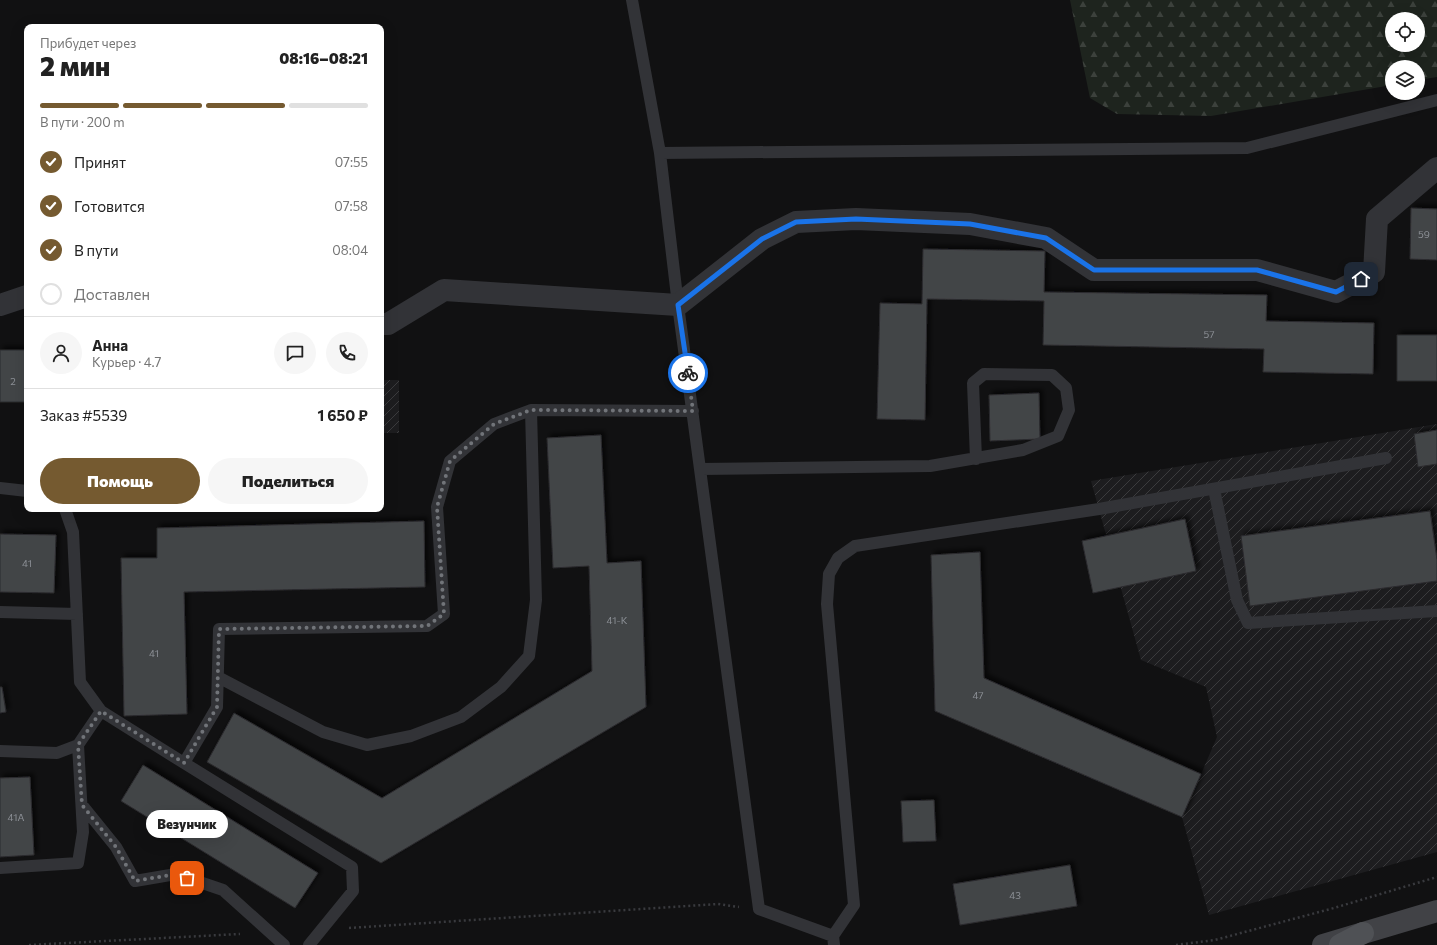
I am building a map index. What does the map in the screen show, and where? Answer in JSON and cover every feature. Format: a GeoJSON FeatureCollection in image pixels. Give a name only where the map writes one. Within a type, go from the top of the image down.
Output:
{"type":"FeatureCollection","features":[{"type":"Feature","properties":{"kind":"main road"},"geometry":{"type":"LineString","coordinates":[[1323,945],[1437,911]]}},
{"type":"Feature","properties":{"kind":"main road"},"geometry":{"type":"LineString","coordinates":[[1340,945],[1363,933]]}},
{"type":"Feature","properties":{"kind":"street"},"geometry":{"type":"LineString","coordinates":[[384,324],[388,324],[444,290],[678,305],[762,239],[796,222],[856,219],[970,224],[1046,238],[1094,270],[1257,270],[1336,292],[1374,272],[1377,219],[1437,168]]}},
{"type":"Feature","properties":{"kind":"street"},"geometry":{"type":"LineString","coordinates":[[0,305],[24,297]]}},
{"type":"Feature","properties":{"kind":"lane"},"geometry":{"type":"LineString","coordinates":[[632,0],[660,153],[678,305],[759,910],[833,941],[854,905],[827,604],[829,574],[838,558],[855,546],[1099,509],[1386,458]]}},
{"type":"Feature","properties":{"kind":"lane"},"geometry":{"type":"LineString","coordinates":[[660,153],[1247,148],[1437,100]]}},
{"type":"Feature","properties":{"kind":"lane"},"geometry":{"type":"LineString","coordinates":[[701,469],[930,466],[1023,450],[1058,436],[1069,410],[1066,388],[1052,375],[984,374],[973,383],[976,458]]}},
{"type":"Feature","properties":{"kind":"lane"},"geometry":{"type":"LineString","coordinates":[[184,763],[217,707],[219,629],[427,626],[444,614],[437,507],[450,461],[494,424],[531,410],[693,411]]}},
{"type":"Feature","properties":{"kind":"lane"},"geometry":{"type":"LineString","coordinates":[[218,677],[323,732],[367,745],[411,736],[461,718],[501,687],[529,656],[536,600],[531,410]]}},
{"type":"Feature","properties":{"kind":"lane"},"geometry":{"type":"LineString","coordinates":[[0,488],[24,491]]}},
{"type":"Feature","properties":{"kind":"lane"},"geometry":{"type":"LineString","coordinates":[[1214,489],[1238,600],[1248,623],[1437,611]]}},
{"type":"Feature","properties":{"kind":"lane"},"geometry":{"type":"LineString","coordinates":[[66,512],[73,532],[80,682],[101,711],[352,867],[353,891],[309,945]]}},
{"type":"Feature","properties":{"kind":"lane"},"geometry":{"type":"LineString","coordinates":[[0,612],[77,614]]}},
{"type":"Feature","properties":{"kind":"lane"},"geometry":{"type":"LineString","coordinates":[[0,751],[57,753],[78,745],[101,711]]}},
{"type":"Feature","properties":{"kind":"lane"},"geometry":{"type":"LineString","coordinates":[[0,868],[78,863],[83,832],[78,745]]}},
{"type":"Feature","properties":{"kind":"lane"},"geometry":{"type":"LineString","coordinates":[[82,805],[116,847],[135,881],[176,874],[222,890],[284,945]]}},
{"type":"Feature","properties":{"kind":"path"},"geometry":{"type":"LineString","coordinates":[[1176,945],[1215,940],[1334,908],[1437,877]]}},
{"type":"Feature","properties":{"kind":"path"},"geometry":{"type":"LineString","coordinates":[[322,930],[718,904],[759,910]]}},
{"type":"Feature","properties":{"kind":"path"},"geometry":{"type":"LineString","coordinates":[[29,945],[270,932]]}},
{"type":"Feature","properties":{"kind":"shaded area"},"geometry":{"type":"Polygon","coordinates":[[[384,380],[399,380],[399,433],[384,433],[384,380]]]}},
{"type":"Feature","properties":{"kind":"shaded area"},"geometry":{"type":"Polygon","coordinates":[[[1437,424],[1437,852],[1209,915],[1182,817],[1020,748],[1030,723],[1193,793],[1217,737],[1206,687],[1141,660],[1091,481],[1437,424]]]}},
{"type":"Feature","properties":{"kind":"green space"},"geometry":{"type":"Polygon","coordinates":[[[1070,0],[1437,0],[1437,77],[1425,79],[1425,60],[1385,60],[1385,86],[1211,116],[1117,114],[1090,98],[1070,0]]]}},
{"type":"Feature","properties":{"kind":"building"},"geometry":{"type":"Polygon","coordinates":[[[1411,208],[1437,209],[1437,260],[1410,259],[1411,208]]]}},
{"type":"Feature","properties":{"kind":"building"},"geometry":{"type":"Polygon","coordinates":[[[923,249],[1045,251],[1044,292],[1267,295],[1266,321],[1374,323],[1373,374],[1263,372],[1264,349],[1043,345],[1044,301],[927,299],[925,420],[877,419],[880,303],[922,304],[923,249]]]}},
{"type":"Feature","properties":{"kind":"building"},"geometry":{"type":"Polygon","coordinates":[[[1397,335],[1437,335],[1437,381],[1397,381],[1397,335]]]}},
{"type":"Feature","properties":{"kind":"building"},"geometry":{"type":"Polygon","coordinates":[[[0,350],[24,350],[24,402],[0,402],[0,350]]]}},
{"type":"Feature","properties":{"kind":"building"},"geometry":{"type":"Polygon","coordinates":[[[1039,393],[1040,439],[990,441],[989,395],[1039,393]]]}},
{"type":"Feature","properties":{"kind":"building"},"geometry":{"type":"Polygon","coordinates":[[[1437,430],[1437,464],[1418,467],[1414,434],[1437,430]]]}},
{"type":"Feature","properties":{"kind":"building"},"geometry":{"type":"Polygon","coordinates":[[[601,435],[607,563],[641,561],[646,707],[381,863],[207,762],[234,713],[382,798],[592,671],[589,566],[553,568],[547,438],[601,435]]]}},
{"type":"Feature","properties":{"kind":"building"},"geometry":{"type":"Polygon","coordinates":[[[1430,511],[1437,560],[1437,581],[1250,606],[1241,536],[1430,511]]]}},
{"type":"Feature","properties":{"kind":"building"},"geometry":{"type":"Polygon","coordinates":[[[1185,519],[1196,571],[1093,593],[1082,541],[1185,519]]]}},
{"type":"Feature","properties":{"kind":"building"},"geometry":{"type":"Polygon","coordinates":[[[424,521],[425,587],[184,592],[187,714],[124,716],[121,558],[157,558],[157,528],[424,521]]]}},
{"type":"Feature","properties":{"kind":"building"},"geometry":{"type":"Polygon","coordinates":[[[0,534],[56,535],[54,593],[0,592],[0,534]]]}},
{"type":"Feature","properties":{"kind":"building"},"geometry":{"type":"Polygon","coordinates":[[[980,552],[984,678],[1201,774],[1182,817],[935,711],[931,555],[980,552]]]}},
{"type":"Feature","properties":{"kind":"building"},"geometry":{"type":"Polygon","coordinates":[[[0,687],[2,687],[6,712],[0,713],[0,687]]]}},
{"type":"Feature","properties":{"kind":"building"},"geometry":{"type":"Polygon","coordinates":[[[143,765],[318,873],[295,908],[121,801],[143,765]]]}},
{"type":"Feature","properties":{"kind":"building"},"geometry":{"type":"Polygon","coordinates":[[[30,777],[34,855],[0,857],[0,778],[30,777]]]}},
{"type":"Feature","properties":{"kind":"building"},"geometry":{"type":"Polygon","coordinates":[[[934,800],[936,841],[903,842],[901,801],[934,800]]]}},
{"type":"Feature","properties":{"kind":"building"},"geometry":{"type":"Polygon","coordinates":[[[1070,865],[1077,906],[960,925],[953,884],[1070,865]]]}},
{"type":"Feature","properties":{"kind":"way so far"},"geometry":{"type":"LineString","coordinates":[[187,878],[176,874],[135,881],[116,847],[82,805],[78,745],[101,711],[184,763],[217,707],[219,629],[427,626],[444,614],[437,507],[450,461],[494,424],[531,410],[693,411],[688,373]]}},
{"type":"Feature","properties":{"kind":"place","name":"Везунчик"},"geometry":{"type":"Point","coordinates":[187,878]}},
{"type":"Feature","properties":{"kind":"route"},"geometry":{"type":"LineString","coordinates":[[688,373],[678,305],[762,239],[796,222],[856,219],[970,224],[1046,238],[1094,270],[1257,270],[1336,292],[1361,279]]}}]}
